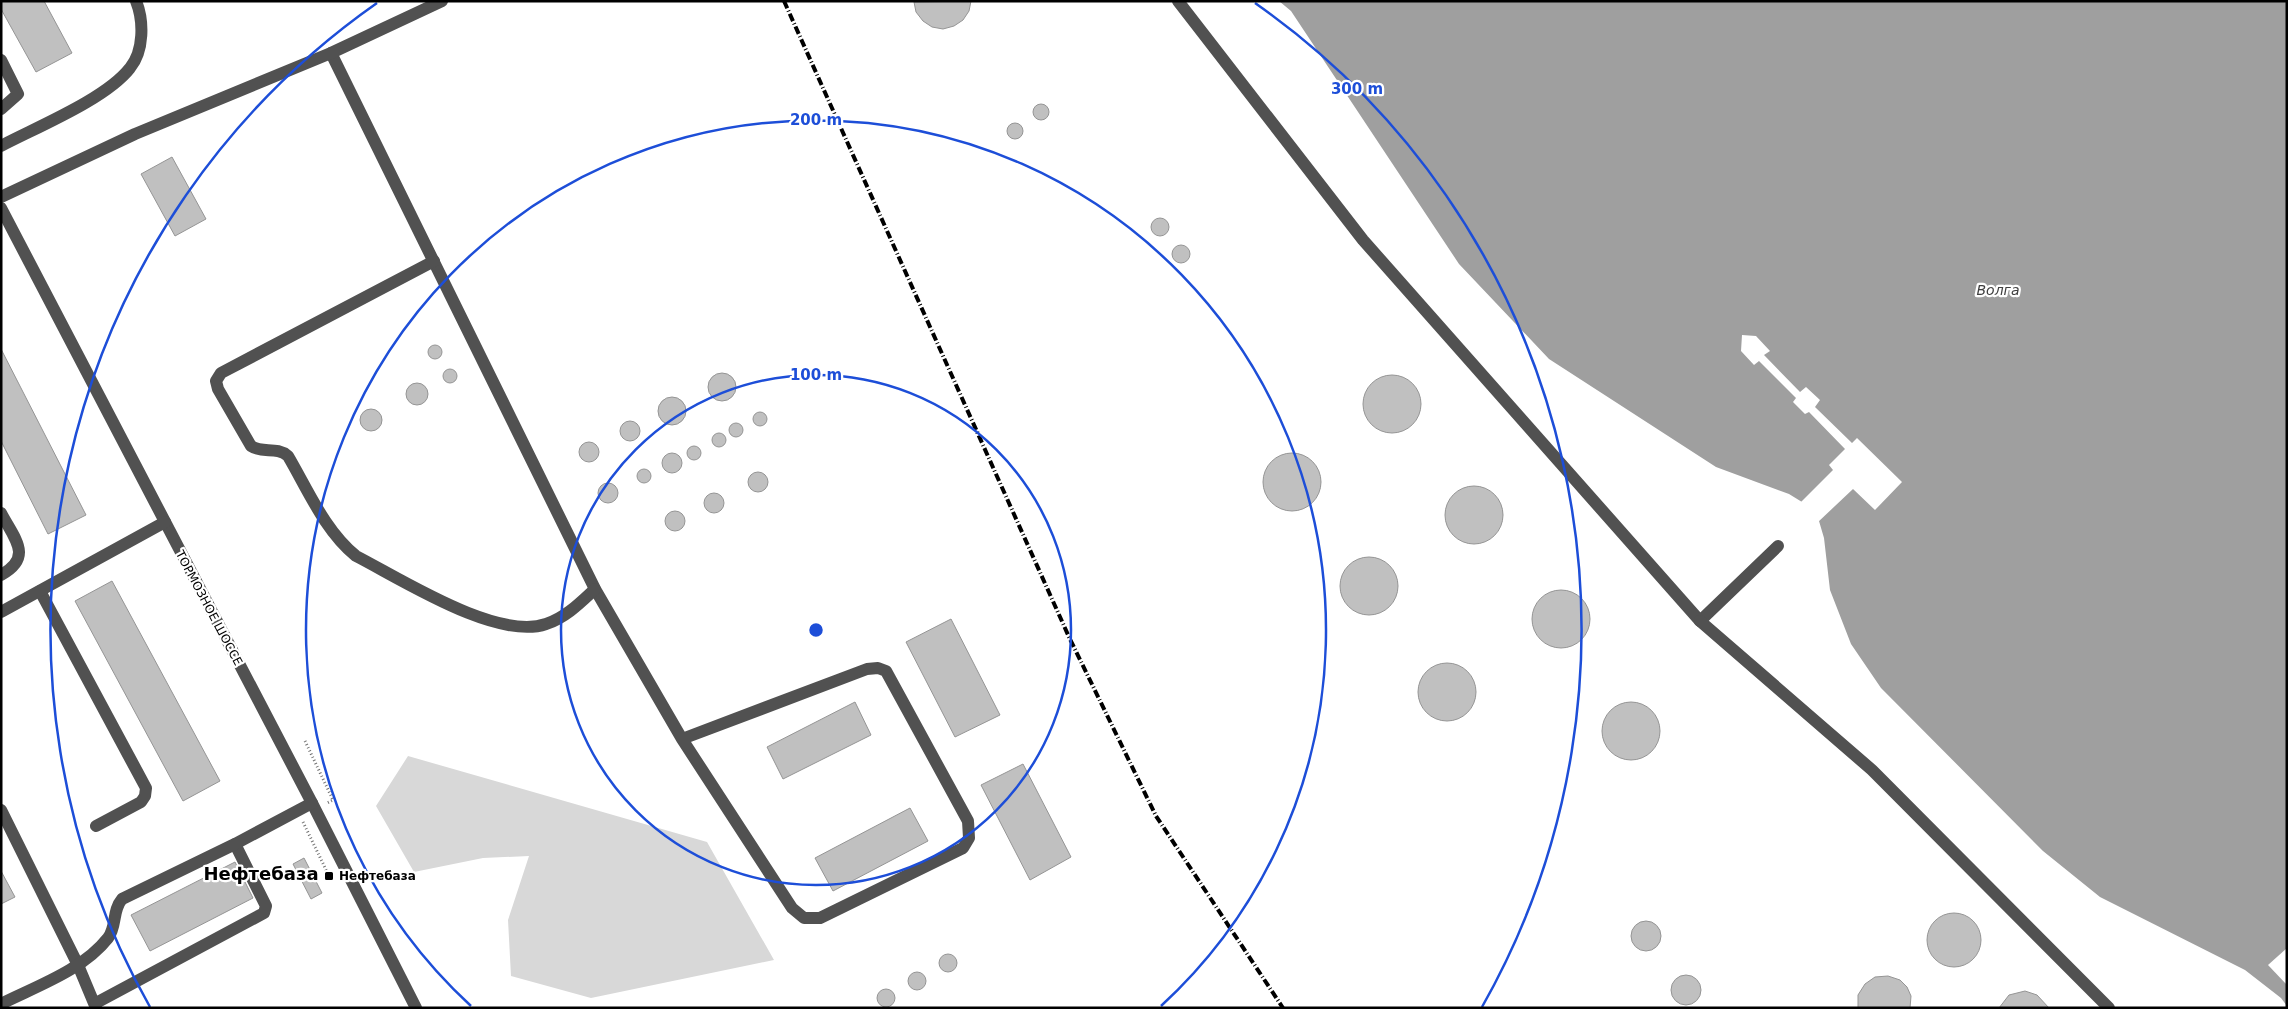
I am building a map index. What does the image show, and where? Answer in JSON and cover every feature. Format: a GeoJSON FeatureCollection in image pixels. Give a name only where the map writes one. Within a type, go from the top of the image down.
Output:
{"type":"FeatureCollection","features":[{"type":"Feature","properties":{"kind":"street"},"geometry":{"type":"LineString","coordinates":[[1,146],[94,98],[130,68],[141,39],[141,22],[136,1]]}},
{"type":"Feature","properties":{"kind":"street"},"geometry":{"type":"LineString","coordinates":[[1,197],[135,134],[331,53],[419,6],[442,1]]}},
{"type":"Feature","properties":{"kind":"street"},"geometry":{"type":"LineString","coordinates":[[1178,1],[1363,240],[1700,621],[1872,770],[2109,1008]]}},
{"type":"Feature","properties":{"kind":"street"},"geometry":{"type":"LineString","coordinates":[[331,53],[595,589],[682,739],[792,908],[804,918],[820,918],[954,853],[963,848],[969,838],[968,821],[886,671],[878,668],[867,669],[682,739]]}},
{"type":"Feature","properties":{"kind":"street"},"geometry":{"type":"LineString","coordinates":[[1,60],[18,94],[1,110]]}},
{"type":"Feature","properties":{"kind":"street","name":"ТОРМОЗНОЕ ШОССЕ"},"geometry":{"type":"LineString","coordinates":[[1,208],[312,803],[415,1007]]}},
{"type":"Feature","properties":{"kind":"street"},"geometry":{"type":"LineString","coordinates":[[434,261],[221,372],[216,381],[218,389],[251,446],[260,450],[276,449],[288,456],[331,529],[342,544],[356,556],[474,616],[518,629],[546,624],[566,615],[595,589]]}},
{"type":"Feature","properties":{"kind":"street"},"geometry":{"type":"LineString","coordinates":[[1,513],[20,548],[20,558],[14,568],[1,575]]}},
{"type":"Feature","properties":{"kind":"street"},"geometry":{"type":"LineString","coordinates":[[1,612],[165,522]]}},
{"type":"Feature","properties":{"kind":"street"},"geometry":{"type":"LineString","coordinates":[[1700,621],[1778,546]]}},
{"type":"Feature","properties":{"kind":"street"},"geometry":{"type":"LineString","coordinates":[[40,590],[146,788],[145,796],[141,802],[96,826]]}},
{"type":"Feature","properties":{"kind":"street"},"geometry":{"type":"LineString","coordinates":[[1,1004],[78,965],[109,937],[116,907],[122,899],[235,844],[312,803]]}},
{"type":"Feature","properties":{"kind":"street"},"geometry":{"type":"LineString","coordinates":[[1,810],[96,1005],[264,913],[266,906],[235,844]]}},
{"type":"Feature","properties":{"kind":"shaded area"},"geometry":{"type":"Polygon","coordinates":[[[408,756],[707,842],[774,960],[591,998],[511,976],[508,920],[529,856],[483,858],[414,872],[376,806],[408,756]]]}},
{"type":"Feature","properties":{"kind":"water","name":"Волга"},"geometry":{"type":"Polygon","coordinates":[[[1279,1],[2287,1],[2287,1006],[2281,998],[2245,970],[2100,897],[2043,851],[1881,688],[1851,644],[1830,590],[1824,538],[1819,521],[1802,502],[1789,494],[1716,467],[1549,359],[1459,264],[1291,11],[1279,1]]]}},
{"type":"Feature","properties":{"kind":"pier"},"geometry":{"type":"Polygon","coordinates":[[[1742,335],[1756,336],[1770,351],[1764,355],[1800,392],[1806,387],[1820,400],[1815,407],[1852,443],[1857,438],[1902,482],[1875,510],[1853,489],[1817,523],[1800,503],[1833,470],[1829,465],[1845,449],[1809,412],[1805,414],[1793,402],[1796,398],[1759,361],[1754,365],[1741,351],[1742,335]]]}},
{"type":"Feature","properties":{"kind":"pier"},"geometry":{"type":"Polygon","coordinates":[[[2287,948],[2287,985],[2268,965],[2287,948]]]}},
{"type":"Feature","properties":{"kind":"building"},"geometry":{"type":"Polygon","coordinates":[[[1,1],[44,1],[72,53],[36,72],[1,9],[1,1]]]}},
{"type":"Feature","properties":{"kind":"building"},"geometry":{"type":"Polygon","coordinates":[[[971,1],[969,11],[963,20],[954,26],[943,29],[932,27],[923,21],[916,12],[914,2],[971,1]]]}},
{"type":"Feature","properties":{"kind":"building"},"geometry":{"type":"Polygon","coordinates":[[[1038,104],[1044,104],[1049,109],[1047,118],[1038,120],[1033,115],[1033,109],[1038,104]]]}},
{"type":"Feature","properties":{"kind":"building"},"geometry":{"type":"Polygon","coordinates":[[[1012,123],[1018,123],[1023,128],[1021,137],[1012,139],[1007,134],[1007,128],[1012,123]]]}},
{"type":"Feature","properties":{"kind":"building"},"geometry":{"type":"Polygon","coordinates":[[[172,157],[206,219],[175,236],[141,174],[172,157]]]}},
{"type":"Feature","properties":{"kind":"building"},"geometry":{"type":"Polygon","coordinates":[[[1160,218],[1166,221],[1169,227],[1166,233],[1160,236],[1154,233],[1151,227],[1154,221],[1160,218]]]}},
{"type":"Feature","properties":{"kind":"building"},"geometry":{"type":"Polygon","coordinates":[[[1181,245],[1187,248],[1190,254],[1187,260],[1181,263],[1175,260],[1172,254],[1175,248],[1181,245]]]}},
{"type":"Feature","properties":{"kind":"building"},"geometry":{"type":"Polygon","coordinates":[[[435,345],[440,347],[442,352],[440,357],[435,359],[430,357],[428,352],[430,347],[435,345]]]}},
{"type":"Feature","properties":{"kind":"building"},"geometry":{"type":"Polygon","coordinates":[[[1,349],[86,515],[48,534],[1,441],[1,349]]]}},
{"type":"Feature","properties":{"kind":"building"},"geometry":{"type":"Polygon","coordinates":[[[450,369],[455,371],[457,376],[455,381],[450,383],[445,381],[443,376],[445,371],[450,369]]]}},
{"type":"Feature","properties":{"kind":"building"},"geometry":{"type":"Polygon","coordinates":[[[722,373],[732,377],[736,387],[732,397],[722,401],[712,397],[708,387],[712,377],[722,373]]]}},
{"type":"Feature","properties":{"kind":"building"},"geometry":{"type":"Polygon","coordinates":[[[1392,375],[1403,377],[1413,383],[1419,393],[1421,404],[1419,415],[1413,425],[1403,431],[1392,433],[1381,431],[1371,425],[1365,415],[1363,404],[1365,393],[1371,383],[1381,377],[1392,375]]]}},
{"type":"Feature","properties":{"kind":"building"},"geometry":{"type":"Polygon","coordinates":[[[417,383],[425,386],[428,394],[425,402],[417,405],[409,402],[406,394],[409,386],[417,383]]]}},
{"type":"Feature","properties":{"kind":"building"},"geometry":{"type":"Polygon","coordinates":[[[672,397],[682,401],[686,411],[682,421],[672,425],[662,421],[658,411],[662,401],[672,397]]]}},
{"type":"Feature","properties":{"kind":"building"},"geometry":{"type":"Polygon","coordinates":[[[371,409],[379,412],[382,420],[379,428],[371,431],[363,428],[360,420],[363,412],[371,409]]]}},
{"type":"Feature","properties":{"kind":"building"},"geometry":{"type":"Polygon","coordinates":[[[760,412],[765,414],[767,419],[765,424],[760,426],[755,424],[753,419],[755,414],[760,412]]]}},
{"type":"Feature","properties":{"kind":"building"},"geometry":{"type":"Polygon","coordinates":[[[630,421],[637,424],[640,431],[637,438],[630,441],[623,438],[620,431],[623,424],[630,421]]]}},
{"type":"Feature","properties":{"kind":"building"},"geometry":{"type":"Polygon","coordinates":[[[736,423],[741,425],[743,430],[741,435],[736,437],[731,435],[729,430],[731,425],[736,423]]]}},
{"type":"Feature","properties":{"kind":"building"},"geometry":{"type":"Polygon","coordinates":[[[719,433],[724,435],[726,440],[724,445],[719,447],[714,445],[712,440],[714,435],[719,433]]]}},
{"type":"Feature","properties":{"kind":"building"},"geometry":{"type":"Polygon","coordinates":[[[589,442],[596,445],[599,452],[596,459],[589,462],[582,459],[579,452],[582,445],[589,442]]]}},
{"type":"Feature","properties":{"kind":"building"},"geometry":{"type":"Polygon","coordinates":[[[694,446],[699,448],[701,453],[699,458],[694,460],[689,458],[687,453],[689,448],[694,446]]]}},
{"type":"Feature","properties":{"kind":"building"},"geometry":{"type":"Polygon","coordinates":[[[672,453],[679,456],[682,463],[679,470],[672,473],[665,470],[662,463],[665,456],[672,453]]]}},
{"type":"Feature","properties":{"kind":"building"},"geometry":{"type":"Polygon","coordinates":[[[1292,453],[1303,455],[1313,461],[1319,471],[1321,482],[1319,493],[1313,503],[1303,509],[1292,511],[1281,509],[1271,503],[1265,493],[1263,482],[1265,471],[1271,461],[1281,455],[1292,453]]]}},
{"type":"Feature","properties":{"kind":"building"},"geometry":{"type":"Polygon","coordinates":[[[641,469],[647,469],[651,476],[647,483],[641,483],[637,479],[637,473],[641,469]]]}},
{"type":"Feature","properties":{"kind":"building"},"geometry":{"type":"Polygon","coordinates":[[[758,472],[765,475],[768,482],[765,489],[758,492],[751,489],[748,482],[751,475],[758,472]]]}},
{"type":"Feature","properties":{"kind":"building"},"geometry":{"type":"Polygon","coordinates":[[[608,483],[615,486],[618,493],[615,500],[608,503],[601,500],[598,493],[601,486],[608,483]]]}},
{"type":"Feature","properties":{"kind":"building"},"geometry":{"type":"Polygon","coordinates":[[[1474,486],[1485,488],[1495,494],[1501,504],[1503,515],[1501,526],[1495,536],[1485,542],[1474,544],[1463,542],[1453,536],[1447,526],[1445,515],[1447,504],[1453,494],[1463,488],[1474,486]]]}},
{"type":"Feature","properties":{"kind":"building"},"geometry":{"type":"Polygon","coordinates":[[[714,493],[721,496],[724,503],[721,510],[714,513],[707,510],[704,503],[707,496],[714,493]]]}},
{"type":"Feature","properties":{"kind":"building"},"geometry":{"type":"Polygon","coordinates":[[[675,511],[682,514],[685,521],[682,528],[675,531],[668,528],[665,521],[668,514],[675,511]]]}},
{"type":"Feature","properties":{"kind":"building"},"geometry":{"type":"Polygon","coordinates":[[[1369,557],[1380,559],[1390,565],[1396,575],[1398,586],[1396,597],[1390,607],[1380,613],[1369,615],[1358,613],[1348,607],[1342,597],[1340,586],[1342,575],[1348,565],[1358,559],[1369,557]]]}},
{"type":"Feature","properties":{"kind":"building"},"geometry":{"type":"Polygon","coordinates":[[[112,581],[220,781],[183,801],[75,601],[112,581]]]}},
{"type":"Feature","properties":{"kind":"building"},"geometry":{"type":"Polygon","coordinates":[[[1561,590],[1572,592],[1582,598],[1588,608],[1590,619],[1588,630],[1582,640],[1572,646],[1561,648],[1550,646],[1540,640],[1534,630],[1532,619],[1534,608],[1540,598],[1550,592],[1561,590]]]}},
{"type":"Feature","properties":{"kind":"building"},"geometry":{"type":"Polygon","coordinates":[[[951,619],[1000,715],[955,737],[906,642],[951,619]]]}},
{"type":"Feature","properties":{"kind":"building"},"geometry":{"type":"Polygon","coordinates":[[[1447,663],[1458,665],[1468,671],[1474,681],[1476,692],[1474,703],[1468,713],[1458,719],[1447,721],[1436,719],[1426,713],[1420,703],[1418,692],[1420,681],[1426,671],[1436,665],[1447,663]]]}},
{"type":"Feature","properties":{"kind":"building"},"geometry":{"type":"Polygon","coordinates":[[[855,702],[871,735],[783,779],[767,747],[855,702]]]}},
{"type":"Feature","properties":{"kind":"building"},"geometry":{"type":"Polygon","coordinates":[[[1631,702],[1642,704],[1652,710],[1658,720],[1660,731],[1658,742],[1652,752],[1642,758],[1631,760],[1620,758],[1610,752],[1604,742],[1602,731],[1604,720],[1610,710],[1620,704],[1631,702]]]}},
{"type":"Feature","properties":{"kind":"building"},"geometry":{"type":"Polygon","coordinates":[[[1023,764],[1071,857],[1030,880],[981,785],[1023,764]]]}},
{"type":"Feature","properties":{"kind":"building"},"geometry":{"type":"Polygon","coordinates":[[[910,808],[928,841],[833,891],[815,858],[910,808]]]}},
{"type":"Feature","properties":{"kind":"building"},"geometry":{"type":"Polygon","coordinates":[[[304,858],[322,893],[311,899],[293,864],[304,858]]]}},
{"type":"Feature","properties":{"kind":"building"},"geometry":{"type":"Polygon","coordinates":[[[235,862],[253,898],[150,951],[131,915],[235,862]]]}},
{"type":"Feature","properties":{"kind":"building"},"geometry":{"type":"Polygon","coordinates":[[[1,871],[15,897],[1,904],[1,871]]]}},
{"type":"Feature","properties":{"kind":"building"},"geometry":{"type":"Polygon","coordinates":[[[1954,913],[1964,915],[1973,921],[1979,930],[1981,940],[1979,950],[1973,959],[1964,965],[1954,967],[1944,965],[1935,959],[1929,950],[1927,940],[1929,930],[1935,921],[1944,915],[1954,913]]]}},
{"type":"Feature","properties":{"kind":"building"},"geometry":{"type":"Polygon","coordinates":[[[1646,921],[1657,925],[1661,936],[1657,947],[1646,951],[1635,947],[1631,936],[1635,925],[1646,921]]]}},
{"type":"Feature","properties":{"kind":"building"},"geometry":{"type":"Polygon","coordinates":[[[948,954],[954,957],[957,963],[954,969],[948,972],[942,969],[939,963],[942,957],[948,954]]]}},
{"type":"Feature","properties":{"kind":"building"},"geometry":{"type":"Polygon","coordinates":[[[917,972],[923,975],[926,981],[923,987],[917,990],[911,987],[908,981],[911,975],[917,972]]]}},
{"type":"Feature","properties":{"kind":"building"},"geometry":{"type":"Polygon","coordinates":[[[1686,975],[1697,979],[1701,990],[1697,1001],[1686,1005],[1675,1001],[1671,990],[1675,979],[1686,975]]]}},
{"type":"Feature","properties":{"kind":"building"},"geometry":{"type":"Polygon","coordinates":[[[1888,976],[1900,980],[1907,987],[1911,996],[1910,1008],[1858,1008],[1858,995],[1865,984],[1875,977],[1888,976]]]}},
{"type":"Feature","properties":{"kind":"building"},"geometry":{"type":"Polygon","coordinates":[[[886,989],[892,992],[895,998],[892,1004],[886,1007],[880,1004],[877,998],[880,992],[886,989]]]}},
{"type":"Feature","properties":{"kind":"building"},"geometry":{"type":"Polygon","coordinates":[[[2025,991],[2037,995],[2049,1008],[1999,1008],[2009,995],[2025,991]]]}},
{"type":"Feature","properties":{"kind":"railway"},"geometry":{"type":"LineString","coordinates":[[784,1],[1069,637],[1156,816],[1283,1008]]}},
{"type":"Feature","properties":{"kind":"place","name":"Нефтебаза"},"geometry":{"type":"Point","coordinates":[329,876]}},
{"type":"Feature","properties":{"kind":"district","name":"Нефтебаза"},"geometry":{"type":"Point","coordinates":[261,874]}}]}
